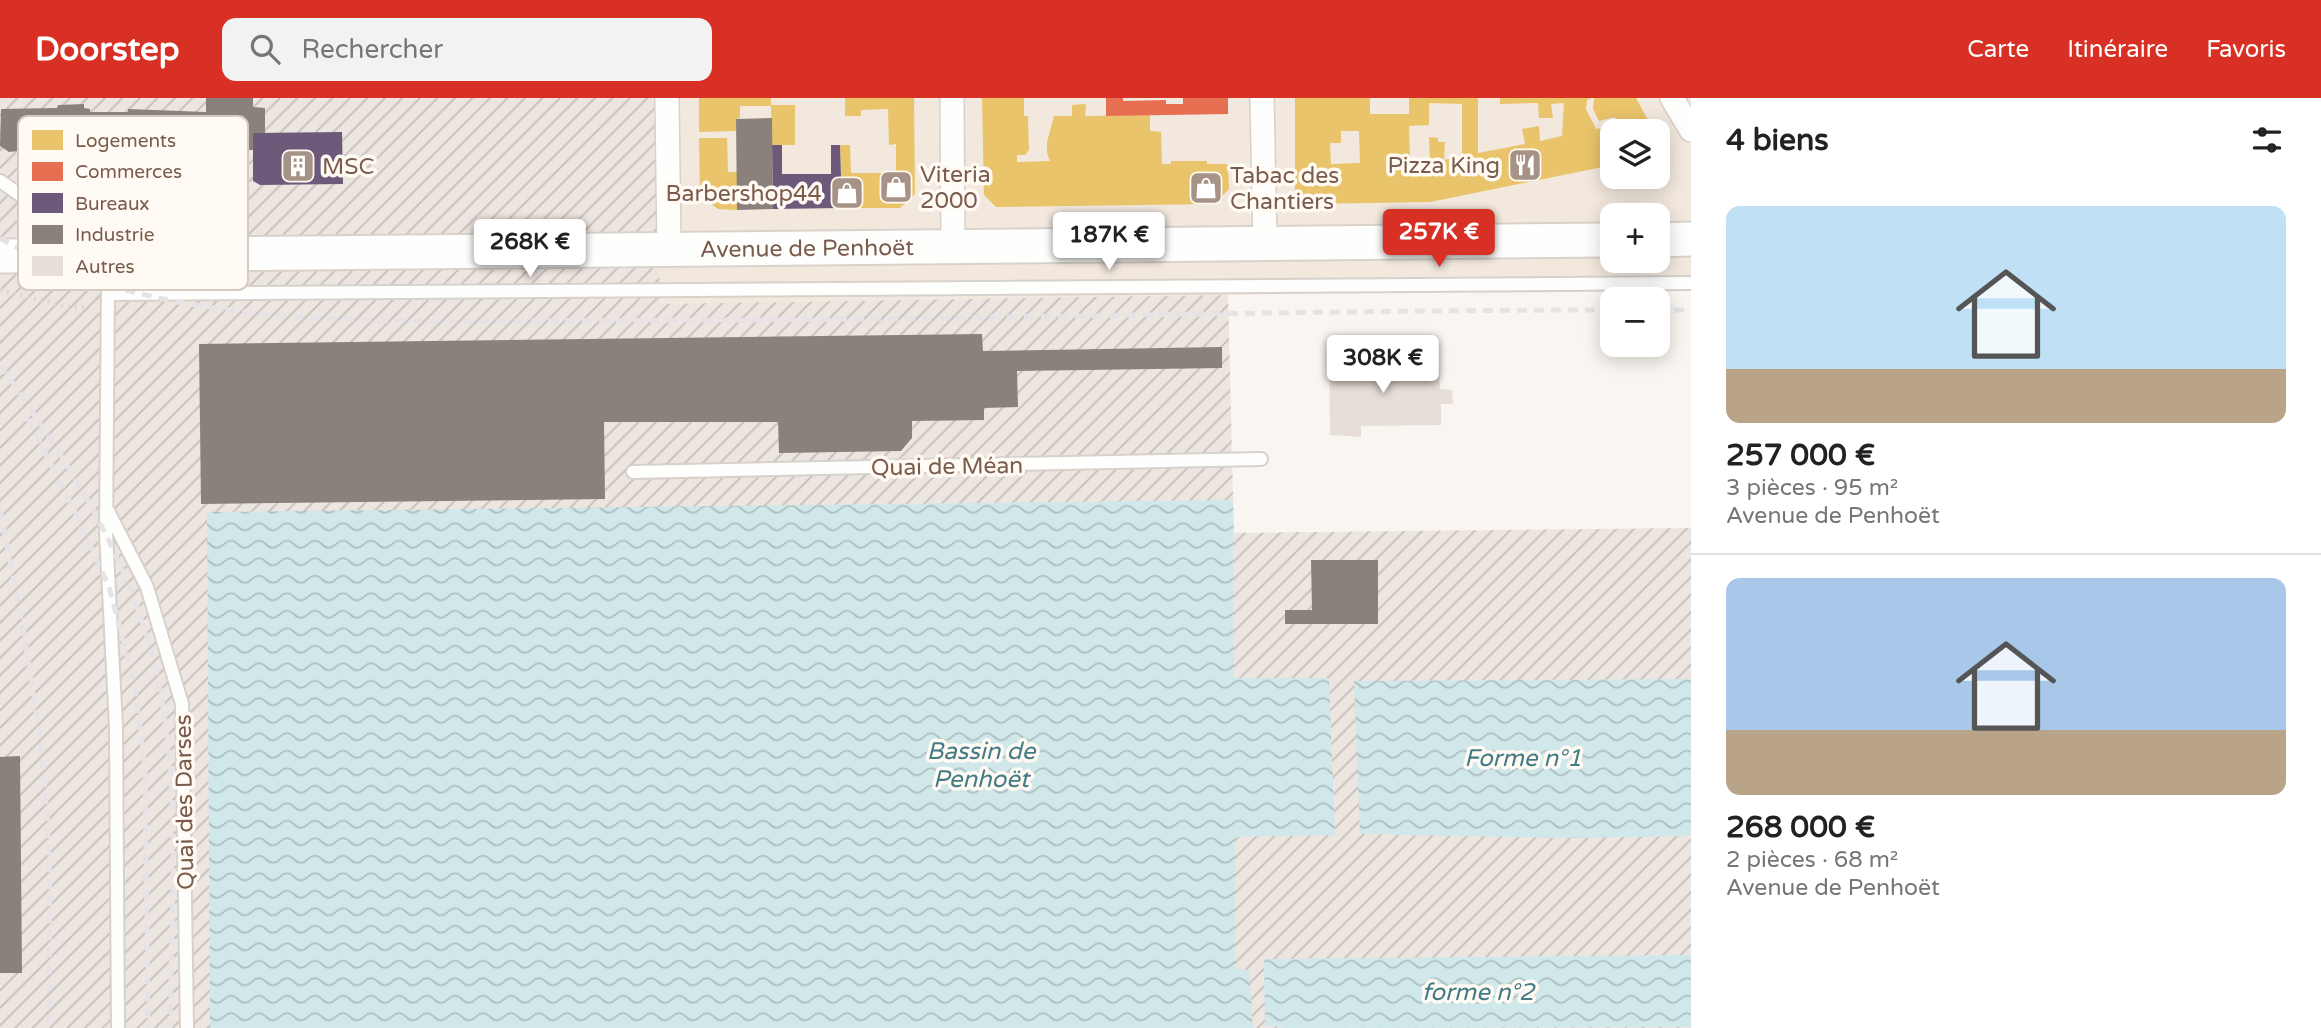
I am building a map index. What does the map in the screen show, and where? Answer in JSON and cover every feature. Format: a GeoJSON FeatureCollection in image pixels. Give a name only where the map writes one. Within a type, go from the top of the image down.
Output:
{"type":"FeatureCollection","features":[{"type":"Feature","properties":{"kind":"main road"},"geometry":{"type":"LineString","coordinates":[[1670,240],[1691,239]]}},
{"type":"Feature","properties":{"kind":"main road","name":"Avenue de Penhoët"},"geometry":{"type":"LineString","coordinates":[[248,254],[1600,240]]}},
{"type":"Feature","properties":{"kind":"main road","name":"Avenue de Penhoët"},"geometry":{"type":"LineString","coordinates":[[0,256],[18,256]]}},
{"type":"Feature","properties":{"kind":"street"},"geometry":{"type":"LineString","coordinates":[[667,98],[669,250]]}},
{"type":"Feature","properties":{"kind":"street"},"geometry":{"type":"LineString","coordinates":[[952,98],[953,246]]}},
{"type":"Feature","properties":{"kind":"street"},"geometry":{"type":"LineString","coordinates":[[1262,98],[1265,244]]}},
{"type":"Feature","properties":{"kind":"street"},"geometry":{"type":"LineString","coordinates":[[1672,98],[1691,130]]}},
{"type":"Feature","properties":{"kind":"lane"},"geometry":{"type":"LineString","coordinates":[[0,181],[18,194]]}},
{"type":"Feature","properties":{"kind":"lane"},"geometry":{"type":"LineString","coordinates":[[108,295],[187,292],[1691,283]]}},
{"type":"Feature","properties":{"kind":"lane","name":"Quai des Darses"},"geometry":{"type":"LineString","coordinates":[[108,290],[106,507],[116,727],[118,1028]]}},
{"type":"Feature","properties":{"kind":"lane","name":"Quai de Méan"},"geometry":{"type":"LineString","coordinates":[[633,472],[1261,459]]}},
{"type":"Feature","properties":{"kind":"lane","name":"Quai des Darses"},"geometry":{"type":"LineString","coordinates":[[106,507],[147,587],[182,704],[187,1028]]}},
{"type":"Feature","properties":{"kind":"shaded area"},"geometry":{"type":"Polygon","coordinates":[[[0,98],[655,98],[660,304],[1228,295],[1234,533],[1691,528],[1691,1028],[0,1028],[0,98]]]}},
{"type":"Feature","properties":{"kind":"shaded area"},"geometry":{"type":"Polygon","coordinates":[[[655,98],[1691,98],[1691,285],[660,304],[655,98]]]}},
{"type":"Feature","properties":{"kind":"water","name":"Bassin de Penhoët"},"geometry":{"type":"Polygon","coordinates":[[[1233,500],[1234,678],[1329,678],[1335,835],[1235,837],[1235,969],[1249,970],[1253,1028],[210,1028],[207,512],[1233,500]]]}},
{"type":"Feature","properties":{"kind":"water","name":"Forme n°1"},"geometry":{"type":"Polygon","coordinates":[[[1691,679],[1691,836],[1570,838],[1360,834],[1354,681],[1691,679]]]}},
{"type":"Feature","properties":{"kind":"water","name":"forme n°2"},"geometry":{"type":"Polygon","coordinates":[[[1691,955],[1691,1027],[1265,1026],[1264,959],[1691,955]]]}},
{"type":"Feature","properties":{"kind":"building: Logements"},"geometry":{"type":"Polygon","coordinates":[[[699,98],[771,98],[771,105],[795,105],[795,145],[772,145],[771,106],[740,106],[736,131],[699,132],[699,98]]]}},
{"type":"Feature","properties":{"kind":"building: Logements"},"geometry":{"type":"Polygon","coordinates":[[[845,98],[914,98],[915,194],[900,208],[842,208],[840,145],[850,145],[851,173],[896,173],[896,144],[889,145],[888,109],[861,110],[861,116],[845,116],[845,98]]]}},
{"type":"Feature","properties":{"kind":"building: Logements"},"geometry":{"type":"Polygon","coordinates":[[[982,98],[1024,98],[1024,116],[1028,116],[1029,150],[1025,155],[1017,155],[1017,162],[1050,161],[1047,142],[1054,116],[1072,116],[1072,105],[1086,104],[1085,116],[1150,115],[1150,131],[1161,132],[1162,164],[1171,164],[1171,161],[1207,161],[1207,164],[1228,164],[1229,189],[1215,204],[996,207],[984,195],[982,98]]]}},
{"type":"Feature","properties":{"kind":"building: Logements"},"geometry":{"type":"Polygon","coordinates":[[[1295,98],[1370,98],[1370,114],[1409,114],[1409,98],[1478,98],[1478,153],[1525,144],[1522,129],[1539,126],[1540,141],[1562,136],[1564,103],[1551,104],[1553,118],[1539,118],[1538,103],[1500,104],[1500,98],[1591,98],[1587,100],[1586,109],[1596,129],[1600,128],[1600,167],[1430,202],[1309,204],[1295,190],[1295,98]],[[1429,103],[1429,125],[1409,126],[1410,158],[1430,162],[1429,137],[1445,142],[1444,160],[1462,156],[1462,104],[1429,103]],[[1341,131],[1341,143],[1330,143],[1331,164],[1360,163],[1359,131],[1341,131]]]}},
{"type":"Feature","properties":{"kind":"building: Logements"},"geometry":{"type":"Polygon","coordinates":[[[1594,98],[1636,98],[1647,119],[1615,117],[1599,121],[1593,109],[1594,98]]]}},
{"type":"Feature","properties":{"kind":"building: Logements"},"geometry":{"type":"Polygon","coordinates":[[[699,138],[727,138],[728,172],[737,172],[737,210],[718,209],[700,196],[699,138]]]}},
{"type":"Feature","properties":{"kind":"building: Commerces"},"geometry":{"type":"Polygon","coordinates":[[[1106,98],[1123,98],[1123,101],[1166,100],[1166,104],[1183,104],[1183,98],[1228,98],[1228,114],[1106,116],[1106,98]]]}},
{"type":"Feature","properties":{"kind":"building: Bureaux","name":"MSC"},"geometry":{"type":"Polygon","coordinates":[[[342,132],[343,184],[260,185],[253,181],[253,133],[342,132]]]}},
{"type":"Feature","properties":{"kind":"building: Bureaux"},"geometry":{"type":"Polygon","coordinates":[[[772,145],[782,145],[782,174],[831,174],[831,145],[840,145],[842,208],[773,209],[772,145]]]}},
{"type":"Feature","properties":{"kind":"building: Industrie"},"geometry":{"type":"Polygon","coordinates":[[[206,98],[253,98],[253,107],[265,108],[265,133],[253,133],[253,150],[248,150],[248,116],[18,116],[18,151],[9,152],[0,146],[1,109],[57,108],[58,105],[84,104],[84,108],[90,109],[90,112],[128,112],[128,109],[206,112],[206,98]]]}},
{"type":"Feature","properties":{"kind":"building: Industrie"},"geometry":{"type":"Polygon","coordinates":[[[772,118],[773,209],[737,210],[736,119],[772,118]]]}},
{"type":"Feature","properties":{"kind":"building: Industrie"},"geometry":{"type":"Polygon","coordinates":[[[982,334],[983,351],[1222,347],[1222,368],[1017,371],[1018,407],[984,408],[984,420],[912,421],[912,438],[901,451],[779,453],[778,422],[604,422],[605,499],[201,504],[199,344],[982,334]]]}},
{"type":"Feature","properties":{"kind":"building: Industrie"},"geometry":{"type":"Polygon","coordinates":[[[1311,560],[1378,560],[1378,624],[1285,624],[1285,610],[1312,610],[1311,560]]]}},
{"type":"Feature","properties":{"kind":"building: Industrie"},"geometry":{"type":"Polygon","coordinates":[[[20,756],[22,973],[0,973],[0,757],[20,756]]]}},
{"type":"Feature","properties":{"kind":"building: Autres"},"geometry":{"type":"Polygon","coordinates":[[[1329,354],[1359,355],[1360,365],[1439,364],[1440,389],[1452,390],[1453,404],[1441,404],[1441,425],[1361,426],[1361,437],[1330,435],[1329,354]]]}},
{"type":"Feature","properties":{"kind":"railway"},"geometry":{"type":"LineString","coordinates":[[0,238],[18,247]]}},
{"type":"Feature","properties":{"kind":"railway"},"geometry":{"type":"LineString","coordinates":[[129,290],[168,300],[228,310],[288,316],[468,321],[1600,310]]}},
{"type":"Feature","properties":{"kind":"railway"},"geometry":{"type":"LineString","coordinates":[[1670,310],[1691,310]]}},
{"type":"Feature","properties":{"kind":"railway"},"geometry":{"type":"LineString","coordinates":[[0,365],[51,440],[98,519],[118,560],[149,645],[160,690],[171,773],[173,858],[170,1028]]}},
{"type":"Feature","properties":{"kind":"railway"},"geometry":{"type":"LineString","coordinates":[[28,419],[109,587],[134,681],[145,767],[148,1028]]}},
{"type":"Feature","properties":{"kind":"railway"},"geometry":{"type":"LineString","coordinates":[[0,509],[28,656],[43,767],[49,860],[48,1028]]}},
{"type":"Feature","properties":{"kind":"place","name":"Pizza King"},"geometry":{"type":"Point","coordinates":[1525,165]}},
{"type":"Feature","properties":{"kind":"place","name":"MSC"},"geometry":{"type":"Point","coordinates":[298,166]}},
{"type":"Feature","properties":{"kind":"place","name":"Viteria 2000"},"geometry":{"type":"Point","coordinates":[896,187]}},
{"type":"Feature","properties":{"kind":"place","name":"Tabac des Chantiers"},"geometry":{"type":"Point","coordinates":[1206,188]}},
{"type":"Feature","properties":{"kind":"place","name":"Barbershop44"},"geometry":{"type":"Point","coordinates":[847,193]}}]}
